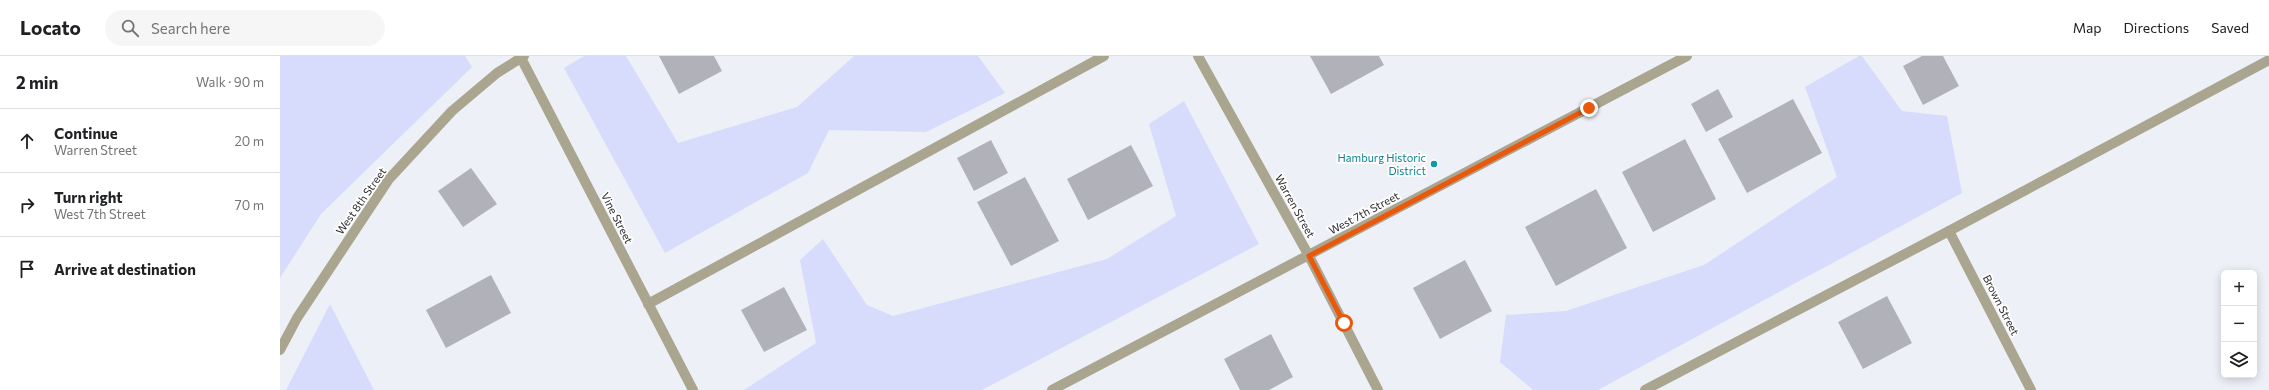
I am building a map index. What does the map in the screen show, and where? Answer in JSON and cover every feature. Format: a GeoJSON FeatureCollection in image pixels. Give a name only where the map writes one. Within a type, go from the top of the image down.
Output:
{"type":"FeatureCollection","features":[{"type":"Feature","properties":{"kind":"street"},"geometry":{"type":"LineString","coordinates":[[648,304],[1104,56]]}},
{"type":"Feature","properties":{"kind":"street","name":"Warren Street"},"geometry":{"type":"LineString","coordinates":[[1198,56],[1309,256],[1378,390]]}},
{"type":"Feature","properties":{"kind":"street","name":"West 7th Street"},"geometry":{"type":"LineString","coordinates":[[1052,390],[1687,56]]}},
{"type":"Feature","properties":{"kind":"street","name":"Vine Street"},"geometry":{"type":"LineString","coordinates":[[522,57],[693,390]]}},
{"type":"Feature","properties":{"kind":"street","name":"West 8th Street"},"geometry":{"type":"LineString","coordinates":[[280,350],[297,318],[389,179],[452,111],[497,72],[522,57]]}},
{"type":"Feature","properties":{"kind":"street"},"geometry":{"type":"LineString","coordinates":[[1645,390],[1949,231],[2269,60]]}},
{"type":"Feature","properties":{"kind":"street","name":"Brown Street"},"geometry":{"type":"LineString","coordinates":[[1949,231],[2031,390]]}},
{"type":"Feature","properties":{"kind":"shaded area"},"geometry":{"type":"Polygon","coordinates":[[[280,56],[465,56],[472,67],[321,214],[280,278],[280,56]]]}},
{"type":"Feature","properties":{"kind":"shaded area"},"geometry":{"type":"Polygon","coordinates":[[[584,56],[626,56],[678,143],[797,107],[854,56],[978,56],[1005,93],[926,132],[829,130],[808,173],[665,253],[564,68],[584,56]]]}},
{"type":"Feature","properties":{"kind":"shaded area"},"geometry":{"type":"Polygon","coordinates":[[[1859,56],[1862,56],[1902,111],[1947,116],[1962,193],[1598,390],[1533,390],[1500,362],[1506,315],[1566,311],[1704,265],[1837,177],[1805,87],[1859,56]]]}},
{"type":"Feature","properties":{"kind":"shaded area"},"geometry":{"type":"Polygon","coordinates":[[[1184,101],[1259,244],[982,390],[744,390],[816,343],[800,260],[823,239],[867,305],[893,316],[1107,259],[1176,216],[1149,124],[1184,101]]]}},
{"type":"Feature","properties":{"kind":"shaded area"},"geometry":{"type":"Polygon","coordinates":[[[330,304],[374,390],[286,390],[330,304]]]}},
{"type":"Feature","properties":{"kind":"building"},"geometry":{"type":"Polygon","coordinates":[[[659,56],[714,56],[722,71],[679,94],[659,56]]]}},
{"type":"Feature","properties":{"kind":"building"},"geometry":{"type":"Polygon","coordinates":[[[1310,56],[1379,56],[1384,65],[1331,94],[1310,56]]]}},
{"type":"Feature","properties":{"kind":"building"},"geometry":{"type":"Polygon","coordinates":[[[1922,56],[1943,56],[1959,86],[1923,105],[1903,66],[1922,56]]]}},
{"type":"Feature","properties":{"kind":"building"},"geometry":{"type":"Polygon","coordinates":[[[1718,89],[1733,117],[1706,132],[1691,104],[1718,89]]]}},
{"type":"Feature","properties":{"kind":"building"},"geometry":{"type":"Polygon","coordinates":[[[1793,99],[1822,153],[1747,193],[1718,139],[1793,99]]]}},
{"type":"Feature","properties":{"kind":"building"},"geometry":{"type":"Polygon","coordinates":[[[1685,139],[1716,199],[1653,232],[1622,172],[1685,139]]]}},
{"type":"Feature","properties":{"kind":"building"},"geometry":{"type":"Polygon","coordinates":[[[991,140],[1008,173],[974,191],[957,158],[991,140]]]}},
{"type":"Feature","properties":{"kind":"building"},"geometry":{"type":"Polygon","coordinates":[[[1131,145],[1153,186],[1088,220],[1067,179],[1131,145]]]}},
{"type":"Feature","properties":{"kind":"building"},"geometry":{"type":"Polygon","coordinates":[[[471,168],[497,204],[463,227],[438,191],[471,168]]]}},
{"type":"Feature","properties":{"kind":"building"},"geometry":{"type":"Polygon","coordinates":[[[1025,177],[1059,241],[1011,266],[977,202],[1025,177]]]}},
{"type":"Feature","properties":{"kind":"building"},"geometry":{"type":"Polygon","coordinates":[[[1596,189],[1627,248],[1556,286],[1525,227],[1596,189]]]}},
{"type":"Feature","properties":{"kind":"building"},"geometry":{"type":"Polygon","coordinates":[[[1465,260],[1492,311],[1440,339],[1413,288],[1465,260]]]}},
{"type":"Feature","properties":{"kind":"building"},"geometry":{"type":"Polygon","coordinates":[[[491,275],[511,313],[446,348],[426,310],[491,275]]]}},
{"type":"Feature","properties":{"kind":"building"},"geometry":{"type":"Polygon","coordinates":[[[784,287],[807,330],[764,352],[741,310],[784,287]]]}},
{"type":"Feature","properties":{"kind":"building"},"geometry":{"type":"Polygon","coordinates":[[[1887,296],[1912,343],[1863,369],[1838,322],[1887,296]]]}},
{"type":"Feature","properties":{"kind":"building"},"geometry":{"type":"Polygon","coordinates":[[[1271,334],[1293,377],[1269,390],[1240,390],[1224,359],[1271,334]]]}},
{"type":"Feature","properties":{"kind":"place","name":"Hamburg Historic District"},"geometry":{"type":"Point","coordinates":[1434,164]}},
{"type":"Feature","properties":{"kind":"route"},"geometry":{"type":"LineString","coordinates":[[1344,323],[1309,256],[1589,108]]}}]}
